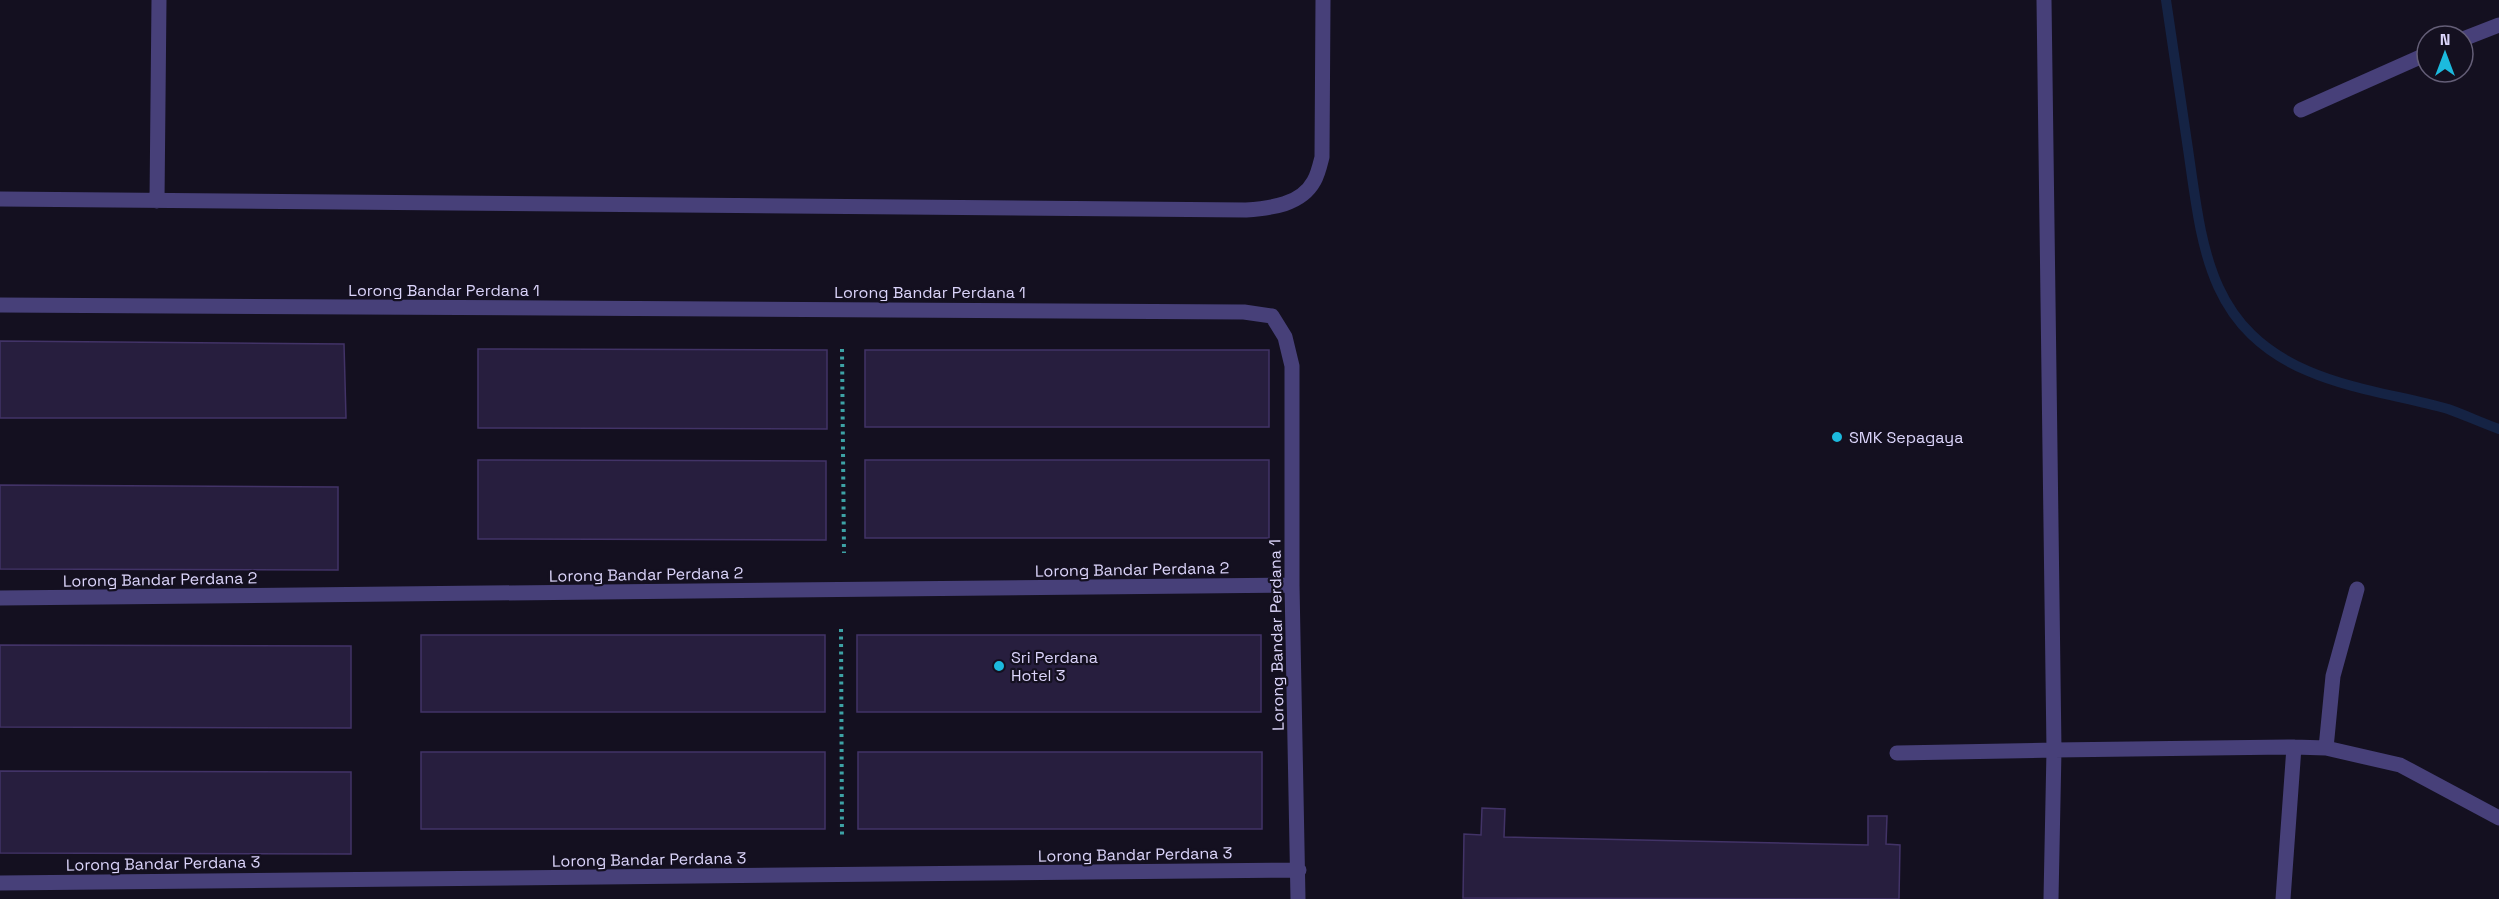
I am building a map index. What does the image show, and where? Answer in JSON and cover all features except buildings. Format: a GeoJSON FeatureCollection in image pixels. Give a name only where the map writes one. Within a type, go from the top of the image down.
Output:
{"type":"FeatureCollection","features":[{"type":"Feature","properties":{"kind":"street"},"geometry":{"type":"LineString","coordinates":[[157,201],[159,0]]}},
{"type":"Feature","properties":{"kind":"street"},"geometry":{"type":"LineString","coordinates":[[0,199],[1246,210],[1279,207],[1300,196],[1314,182],[1322,158],[1323,0]]}},
{"type":"Feature","properties":{"kind":"street"},"geometry":{"type":"LineString","coordinates":[[2044,0],[2054,750],[2051,899]]}},
{"type":"Feature","properties":{"kind":"street"},"geometry":{"type":"LineString","coordinates":[[2475,34],[2499,25]]}},
{"type":"Feature","properties":{"kind":"street"},"geometry":{"type":"LineString","coordinates":[[2301,110],[2415,59]]}},
{"type":"Feature","properties":{"kind":"street","name":"Lorong Bandar Perdana 1"},"geometry":{"type":"LineString","coordinates":[[0,306],[1232,312],[1272,316],[1285,337],[1292,366],[1292,585],[1298,899]]}},
{"type":"Feature","properties":{"kind":"street","name":"Lorong Bandar Perdana 2"},"geometry":{"type":"LineString","coordinates":[[0,598],[1292,585]]}},
{"type":"Feature","properties":{"kind":"street"},"geometry":{"type":"LineString","coordinates":[[2326,748],[2333,676],[2357,589]]}},
{"type":"Feature","properties":{"kind":"street"},"geometry":{"type":"LineString","coordinates":[[2283,899],[2294,747]]}},
{"type":"Feature","properties":{"kind":"street"},"geometry":{"type":"LineString","coordinates":[[1897,753],[2326,748],[2400,765],[2499,818]]}},
{"type":"Feature","properties":{"kind":"street","name":"Lorong Bandar Perdana 3"},"geometry":{"type":"LineString","coordinates":[[0,883],[1299,870]]}},
{"type":"Feature","properties":{"kind":"path"},"geometry":{"type":"LineString","coordinates":[[842,349],[844,553]]}},
{"type":"Feature","properties":{"kind":"path"},"geometry":{"type":"LineString","coordinates":[[841,629],[842,836]]}},
{"type":"Feature","properties":{"kind":"waterway"},"geometry":{"type":"LineString","coordinates":[[2166,0],[2198,218],[2215,280],[2229,307],[2249,332],[2274,353],[2308,371],[2360,388],[2448,409],[2499,429]]}},
{"type":"Feature","properties":{"kind":"place","name":"SMK Sepagaya"},"geometry":{"type":"Point","coordinates":[1837,437]}},
{"type":"Feature","properties":{"kind":"place","name":"Sri Perdana Hotel 3"},"geometry":{"type":"Point","coordinates":[999,666]}}]}
